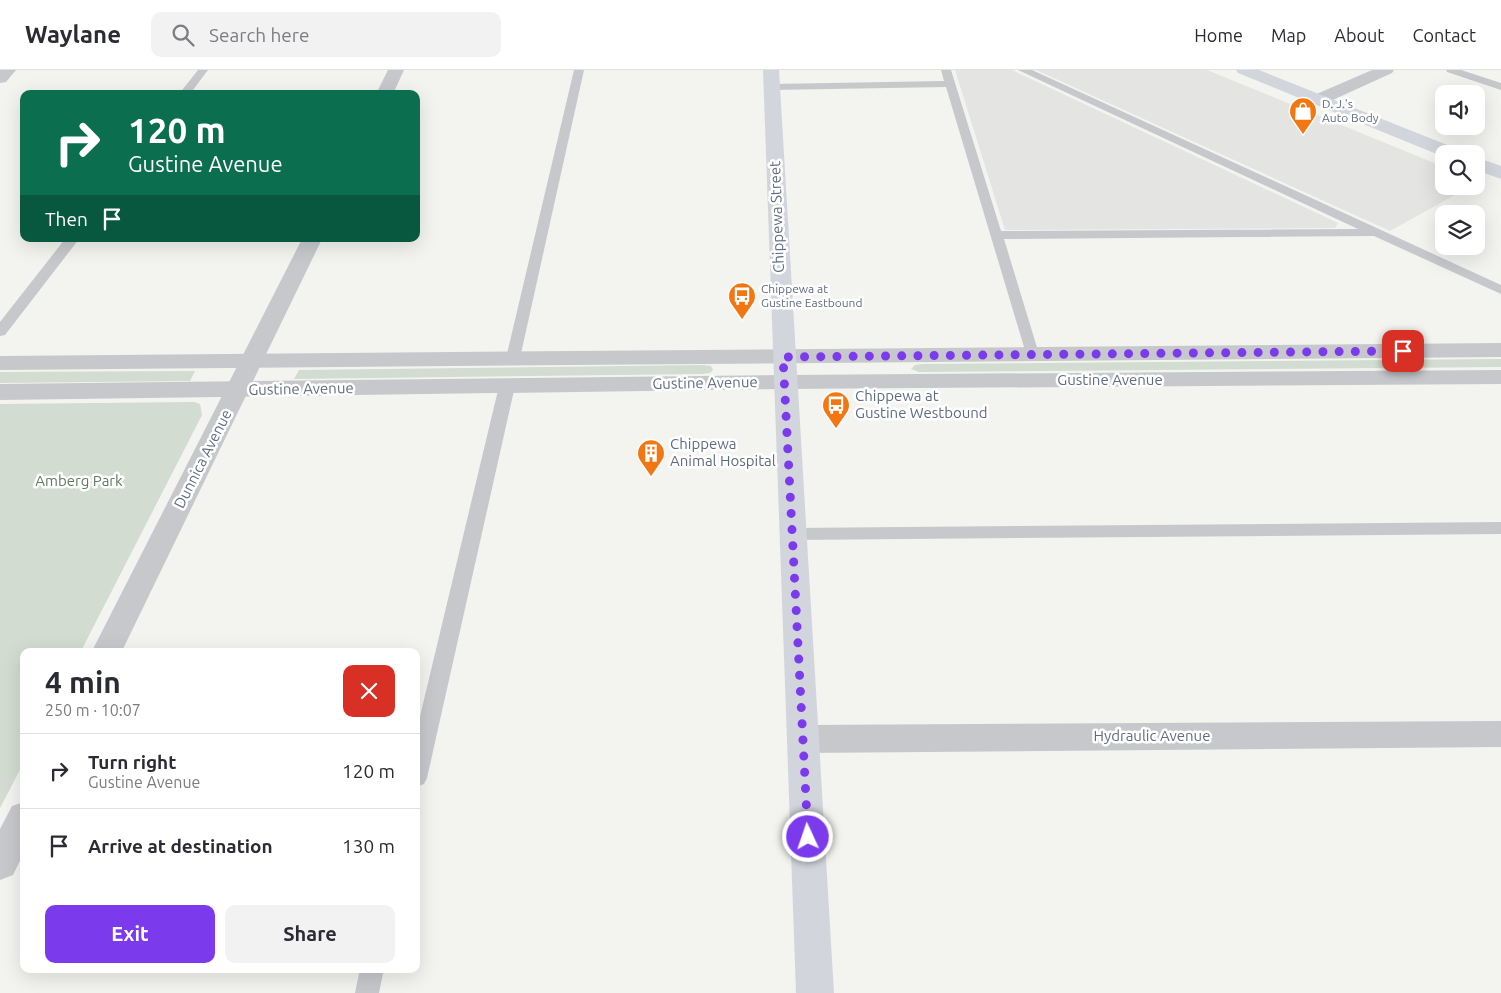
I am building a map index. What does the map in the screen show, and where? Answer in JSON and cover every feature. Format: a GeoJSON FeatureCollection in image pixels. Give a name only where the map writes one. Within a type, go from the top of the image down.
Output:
{"type":"FeatureCollection","features":[{"type":"Feature","properties":{"kind":"main road"},"geometry":{"type":"LineString","coordinates":[[1244,70],[1435,146]]}},
{"type":"Feature","properties":{"kind":"main road","name":"Chippewa Street"},"geometry":{"type":"LineString","coordinates":[[772,78],[784,369],[815,993]]}},
{"type":"Feature","properties":{"kind":"main road"},"geometry":{"type":"LineString","coordinates":[[1485,167],[1501,173]]}},
{"type":"Feature","properties":{"kind":"street"},"geometry":{"type":"LineString","coordinates":[[0,78],[8,70]]}},
{"type":"Feature","properties":{"kind":"street"},"geometry":{"type":"LineString","coordinates":[[386,90],[396,70]]}},
{"type":"Feature","properties":{"kind":"street"},"geometry":{"type":"LineString","coordinates":[[1318,100],[1386,70]]}},
{"type":"Feature","properties":{"kind":"street","name":"Dunnica Avenue"},"geometry":{"type":"LineString","coordinates":[[108,648],[311,242]]}},
{"type":"Feature","properties":{"kind":"street","name":"Gustine Avenue"},"geometry":{"type":"LineString","coordinates":[[0,392],[507,386],[1032,354],[1501,350]]}},
{"type":"Feature","properties":{"kind":"street","name":"Gustine Avenue"},"geometry":{"type":"LineString","coordinates":[[0,363],[513,358],[784,369],[1501,377]]}},
{"type":"Feature","properties":{"kind":"street","name":"Hydraulic Avenue"},"geometry":{"type":"LineString","coordinates":[[803,739],[1501,734]]}},
{"type":"Feature","properties":{"kind":"street"},"geometry":{"type":"LineString","coordinates":[[0,864],[20,825]]}},
{"type":"Feature","properties":{"kind":"lane"},"geometry":{"type":"LineString","coordinates":[[187,90],[203,70]]}},
{"type":"Feature","properties":{"kind":"lane"},"geometry":{"type":"LineString","coordinates":[[513,358],[579,70]]}},
{"type":"Feature","properties":{"kind":"lane"},"geometry":{"type":"LineString","coordinates":[[946,70],[1032,354]]}},
{"type":"Feature","properties":{"kind":"lane"},"geometry":{"type":"LineString","coordinates":[[1023,70],[1501,290]]}},
{"type":"Feature","properties":{"kind":"lane"},"geometry":{"type":"LineString","coordinates":[[1451,70],[1501,87]]}},
{"type":"Feature","properties":{"kind":"lane"},"geometry":{"type":"LineString","coordinates":[[772,78],[951,84]]}},
{"type":"Feature","properties":{"kind":"lane"},"geometry":{"type":"LineString","coordinates":[[996,236],[1376,233]]}},
{"type":"Feature","properties":{"kind":"lane"},"geometry":{"type":"LineString","coordinates":[[0,332],[70,242]]}},
{"type":"Feature","properties":{"kind":"lane"},"geometry":{"type":"LineString","coordinates":[[420,761],[507,386]]}},
{"type":"Feature","properties":{"kind":"lane"},"geometry":{"type":"LineString","coordinates":[[793,534],[1501,528]]}},
{"type":"Feature","properties":{"kind":"lane"},"geometry":{"type":"LineString","coordinates":[[367,993],[371,973]]}},
{"type":"Feature","properties":{"kind":"shaded area"},"geometry":{"type":"Polygon","coordinates":[[[955,70],[1012,70],[1338,223],[1335,228],[1005,230],[955,70]]]}},
{"type":"Feature","properties":{"kind":"shaded area"},"geometry":{"type":"Polygon","coordinates":[[[1036,70],[1207,70],[1435,163],[1435,195],[1455,195],[1390,231],[1036,70]]]}},
{"type":"Feature","properties":{"kind":"green space"},"geometry":{"type":"Polygon","coordinates":[[[1501,359],[1501,367],[919,372],[911,369],[915,365],[923,364],[1501,359]]]}},
{"type":"Feature","properties":{"kind":"green space"},"geometry":{"type":"Polygon","coordinates":[[[711,366],[713,370],[710,373],[701,374],[294,379],[299,370],[711,366]]]}},
{"type":"Feature","properties":{"kind":"green space"},"geometry":{"type":"Polygon","coordinates":[[[195,371],[190,381],[0,383],[0,372],[195,371]]]}},
{"type":"Feature","properties":{"kind":"green space","name":"Amberg Park"},"geometry":{"type":"Polygon","coordinates":[[[194,402],[200,404],[202,415],[83,648],[20,648],[20,770],[0,808],[0,404],[194,402]]]}},
{"type":"Feature","properties":{"kind":"place","name":"D. J.'s Auto Body"},"geometry":{"type":"Point","coordinates":[1303,135]}},
{"type":"Feature","properties":{"kind":"place","name":"Chippewa at Gustine Eastbound"},"geometry":{"type":"Point","coordinates":[742,320]}},
{"type":"Feature","properties":{"kind":"place","name":"Chippewa at Gustine Westbound"},"geometry":{"type":"Point","coordinates":[836,429]}},
{"type":"Feature","properties":{"kind":"place","name":"Chippewa Animal Hospital"},"geometry":{"type":"Point","coordinates":[651,477]}},
{"type":"Feature","properties":{"kind":"route"},"geometry":{"type":"LineString","coordinates":[[808,837],[783,357],[1403,351]]}}]}
